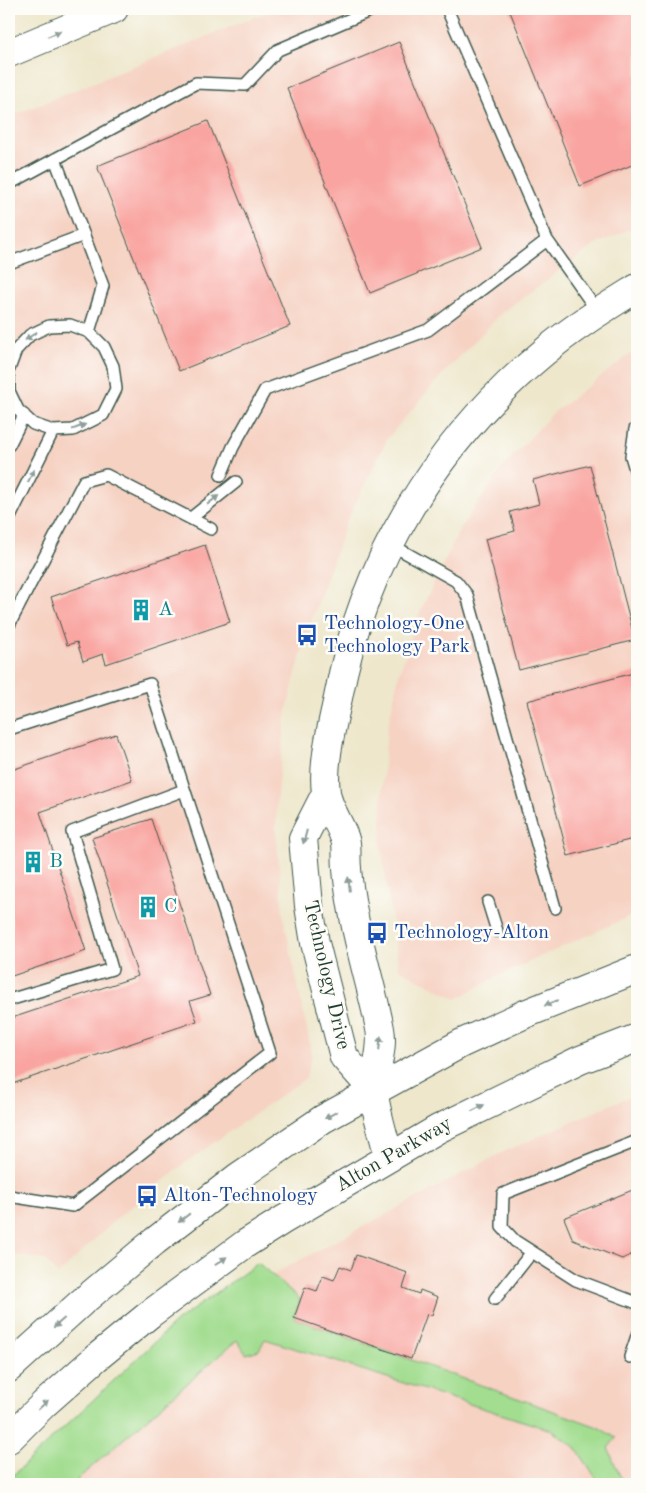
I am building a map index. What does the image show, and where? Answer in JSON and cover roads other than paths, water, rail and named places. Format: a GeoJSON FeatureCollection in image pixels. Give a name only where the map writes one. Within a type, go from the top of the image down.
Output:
{"type":"FeatureCollection","features":[{"type":"Feature","properties":{"kind":"main road"},"geometry":{"type":"LineString","coordinates":[[9,53],[114,9]]}},
{"type":"Feature","properties":{"kind":"main road","name":"Technology Drive"},"geometry":{"type":"LineString","coordinates":[[374,1091],[344,1056],[316,950],[308,906],[303,838],[326,793],[328,754],[344,665],[353,630],[368,591],[413,500],[448,450],[493,399],[543,353],[598,312],[637,288]]}},
{"type":"Feature","properties":{"kind":"main road","name":"Technology Drive"},"geometry":{"type":"LineString","coordinates":[[326,793],[346,843],[347,869],[354,918],[381,1032],[374,1091],[389,1157]]}},
{"type":"Feature","properties":{"kind":"main road"},"geometry":{"type":"LineString","coordinates":[[9,1368],[155,1241],[238,1177],[315,1124],[462,1043],[534,1010],[637,969]]}},
{"type":"Feature","properties":{"kind":"main road","name":"Alton Parkway"},"geometry":{"type":"LineString","coordinates":[[9,1439],[44,1404],[89,1364],[181,1290],[283,1220],[389,1157],[486,1104],[580,1060],[637,1038]]}},
{"type":"Feature","properties":{"kind":"lane"},"geometry":{"type":"LineString","coordinates":[[9,184],[196,83],[245,85],[278,50],[374,9]]}},
{"type":"Feature","properties":{"kind":"lane"},"geometry":{"type":"LineString","coordinates":[[447,9],[547,240],[598,312]]}},
{"type":"Feature","properties":{"kind":"lane"},"geometry":{"type":"LineString","coordinates":[[55,159],[103,286],[89,332]]}},
{"type":"Feature","properties":{"kind":"lane"},"geometry":{"type":"LineString","coordinates":[[9,263],[84,235]]}},
{"type":"Feature","properties":{"kind":"lane"},"geometry":{"type":"LineString","coordinates":[[222,475],[233,447],[265,390],[428,330],[547,240]]}},
{"type":"Feature","properties":{"kind":"lane"},"geometry":{"type":"LineString","coordinates":[[9,369],[16,350],[30,335],[49,326],[70,325],[89,332],[104,347],[113,366],[116,389],[103,415],[74,430],[53,431],[33,424],[18,410],[9,391],[9,379]]}},
{"type":"Feature","properties":{"kind":"lane"},"geometry":{"type":"LineString","coordinates":[[9,445],[24,415]]}},
{"type":"Feature","properties":{"kind":"lane"},"geometry":{"type":"LineString","coordinates":[[637,428],[635,429],[632,456],[637,476]]}},
{"type":"Feature","properties":{"kind":"lane"},"geometry":{"type":"LineString","coordinates":[[9,519],[53,431]]}},
{"type":"Feature","properties":{"kind":"lane"},"geometry":{"type":"LineString","coordinates":[[9,625],[84,481],[106,475],[212,528]]}},
{"type":"Feature","properties":{"kind":"lane"},"geometry":{"type":"LineString","coordinates":[[191,518],[236,482]]}},
{"type":"Feature","properties":{"kind":"lane"},"geometry":{"type":"LineString","coordinates":[[390,544],[456,580],[467,595],[555,908]]}},
{"type":"Feature","properties":{"kind":"lane"},"geometry":{"type":"LineString","coordinates":[[9,729],[150,684],[270,1053],[73,1206],[9,1196]]}},
{"type":"Feature","properties":{"kind":"lane"},"geometry":{"type":"LineString","coordinates":[[9,1000],[112,969],[72,832],[184,790]]}},
{"type":"Feature","properties":{"kind":"lane"},"geometry":{"type":"LineString","coordinates":[[488,902],[497,931]]}},
{"type":"Feature","properties":{"kind":"lane"},"geometry":{"type":"LineString","coordinates":[[637,1141],[503,1194],[502,1227],[515,1240],[576,1280],[637,1303]]}},
{"type":"Feature","properties":{"kind":"lane"},"geometry":{"type":"LineString","coordinates":[[495,1300],[532,1252]]}},
{"type":"Feature","properties":{"kind":"lane"},"geometry":{"type":"LineString","coordinates":[[630,1357],[637,1336]]}},
{"type":"Feature","properties":{"kind":"place","name":"A"},"geometry":{"type":"Point","coordinates":[141,610]}},
{"type":"Feature","properties":{"kind":"place","name":"Technology-One Technology Park"},"geometry":{"type":"Point","coordinates":[307,635]}},
{"type":"Feature","properties":{"kind":"place","name":"B"},"geometry":{"type":"Point","coordinates":[33,862]}},
{"type":"Feature","properties":{"kind":"place","name":"C"},"geometry":{"type":"Point","coordinates":[148,907]}},
{"type":"Feature","properties":{"kind":"place","name":"Technology-Alton"},"geometry":{"type":"Point","coordinates":[377,933]}},
{"type":"Feature","properties":{"kind":"place","name":"Alton-Technology"},"geometry":{"type":"Point","coordinates":[147,1196]}}]}
